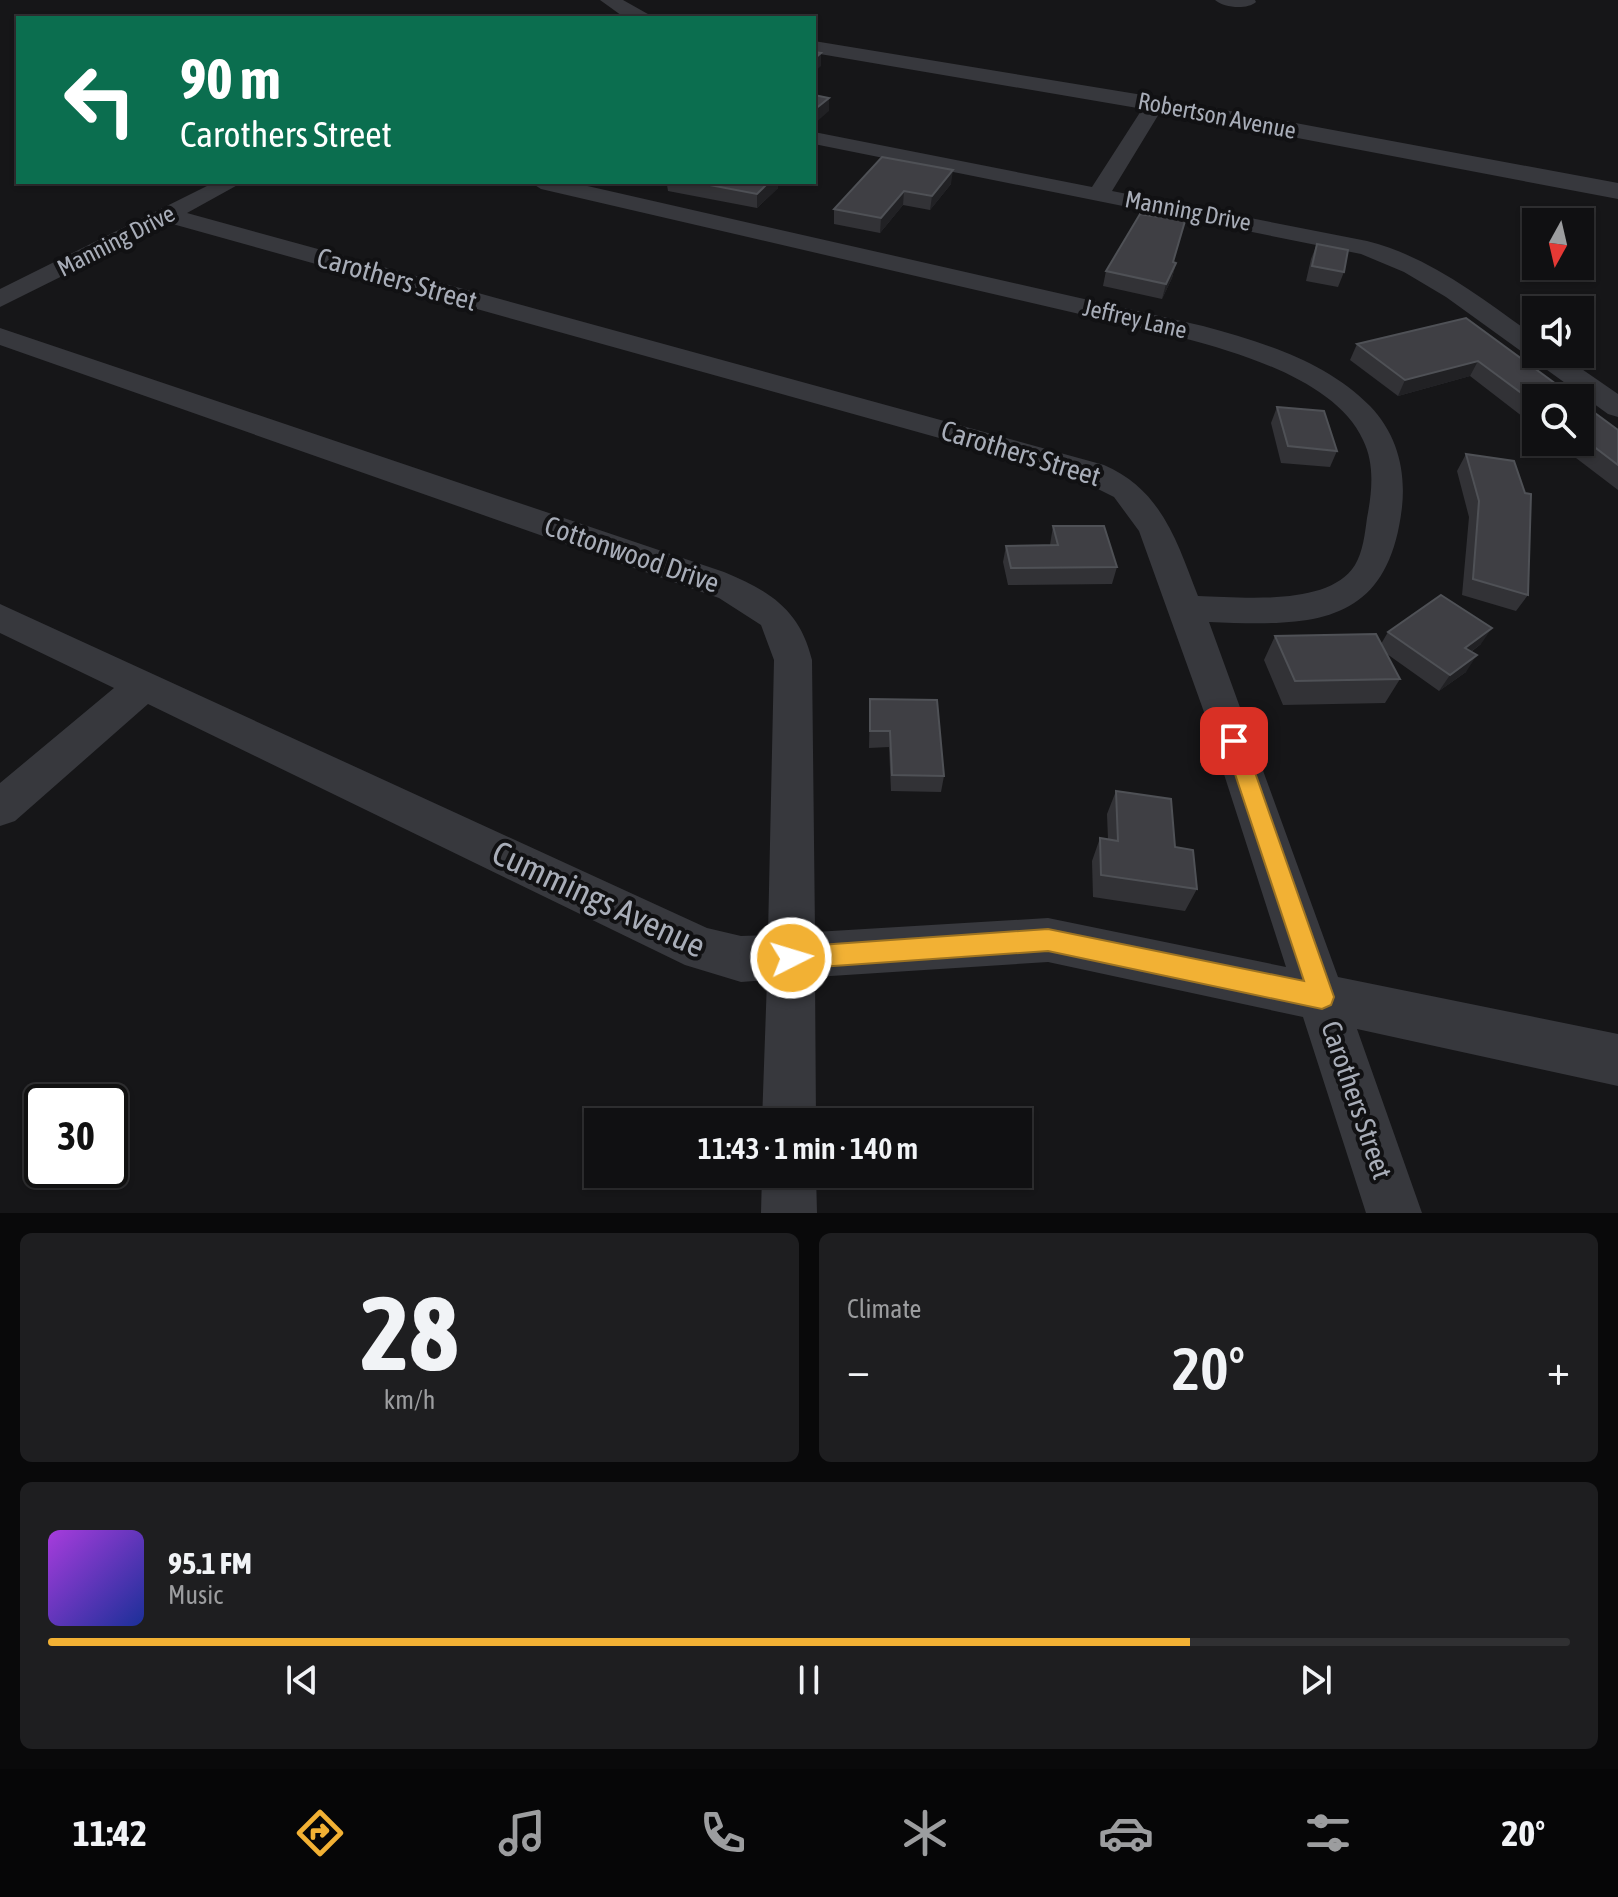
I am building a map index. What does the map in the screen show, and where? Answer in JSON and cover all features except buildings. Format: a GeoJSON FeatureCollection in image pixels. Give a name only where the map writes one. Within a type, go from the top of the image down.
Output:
{"type":"FeatureCollection","features":[{"type":"Feature","properties":{"kind":"street"},"geometry":{"type":"LineString","coordinates":[[1223,0],[1248,2]]}},
{"type":"Feature","properties":{"kind":"street"},"geometry":{"type":"LineString","coordinates":[[613,3],[641,16]]}},
{"type":"Feature","properties":{"kind":"street","name":"Robertson Avenue"},"geometry":{"type":"LineString","coordinates":[[816,47],[1155,104],[1618,191]]}},
{"type":"Feature","properties":{"kind":"street"},"geometry":{"type":"LineString","coordinates":[[1099,194],[1155,104]]}},
{"type":"Feature","properties":{"kind":"street","name":"Manning Drive"},"geometry":{"type":"LineString","coordinates":[[816,138],[1384,253],[1435,279],[1522,340]]}},
{"type":"Feature","properties":{"kind":"street","name":"Manning Drive"},"geometry":{"type":"LineString","coordinates":[[0,299],[228,184]]}},
{"type":"Feature","properties":{"kind":"street","name":"Jeffrey Lane"},"geometry":{"type":"LineString","coordinates":[[550,184],[1193,332],[1276,357],[1346,399],[1364,419],[1380,445],[1387,467],[1388,496],[1378,554],[1369,575],[1345,593],[1319,603],[1279,608],[1186,609]]}},
{"type":"Feature","properties":{"kind":"street","name":"Carothers Street"},"geometry":{"type":"LineString","coordinates":[[167,215],[1079,467],[1111,479],[1142,504],[1186,609],[1394,1213]]}},
{"type":"Feature","properties":{"kind":"street","name":"Cottonwood Drive"},"geometry":{"type":"LineString","coordinates":[[0,336],[712,581],[765,605],[778,617],[789,636],[794,657],[789,1108]]}},
{"type":"Feature","properties":{"kind":"street"},"geometry":{"type":"LineString","coordinates":[[1562,368],[1618,408]]}},
{"type":"Feature","properties":{"kind":"street","name":"Cummings Avenue"},"geometry":{"type":"LineString","coordinates":[[0,617],[702,949],[741,959],[791,958],[1048,940],[1618,1060]]}},
{"type":"Feature","properties":{"kind":"street"},"geometry":{"type":"LineString","coordinates":[[0,808],[144,685]]}},
{"type":"Feature","properties":{"kind":"street"},"geometry":{"type":"LineString","coordinates":[[789,1188],[789,1213]]}},
{"type":"Feature","properties":{"kind":"route"},"geometry":{"type":"LineString","coordinates":[[791,958],[1048,940],[1322,997],[1234,741]]}}]}
